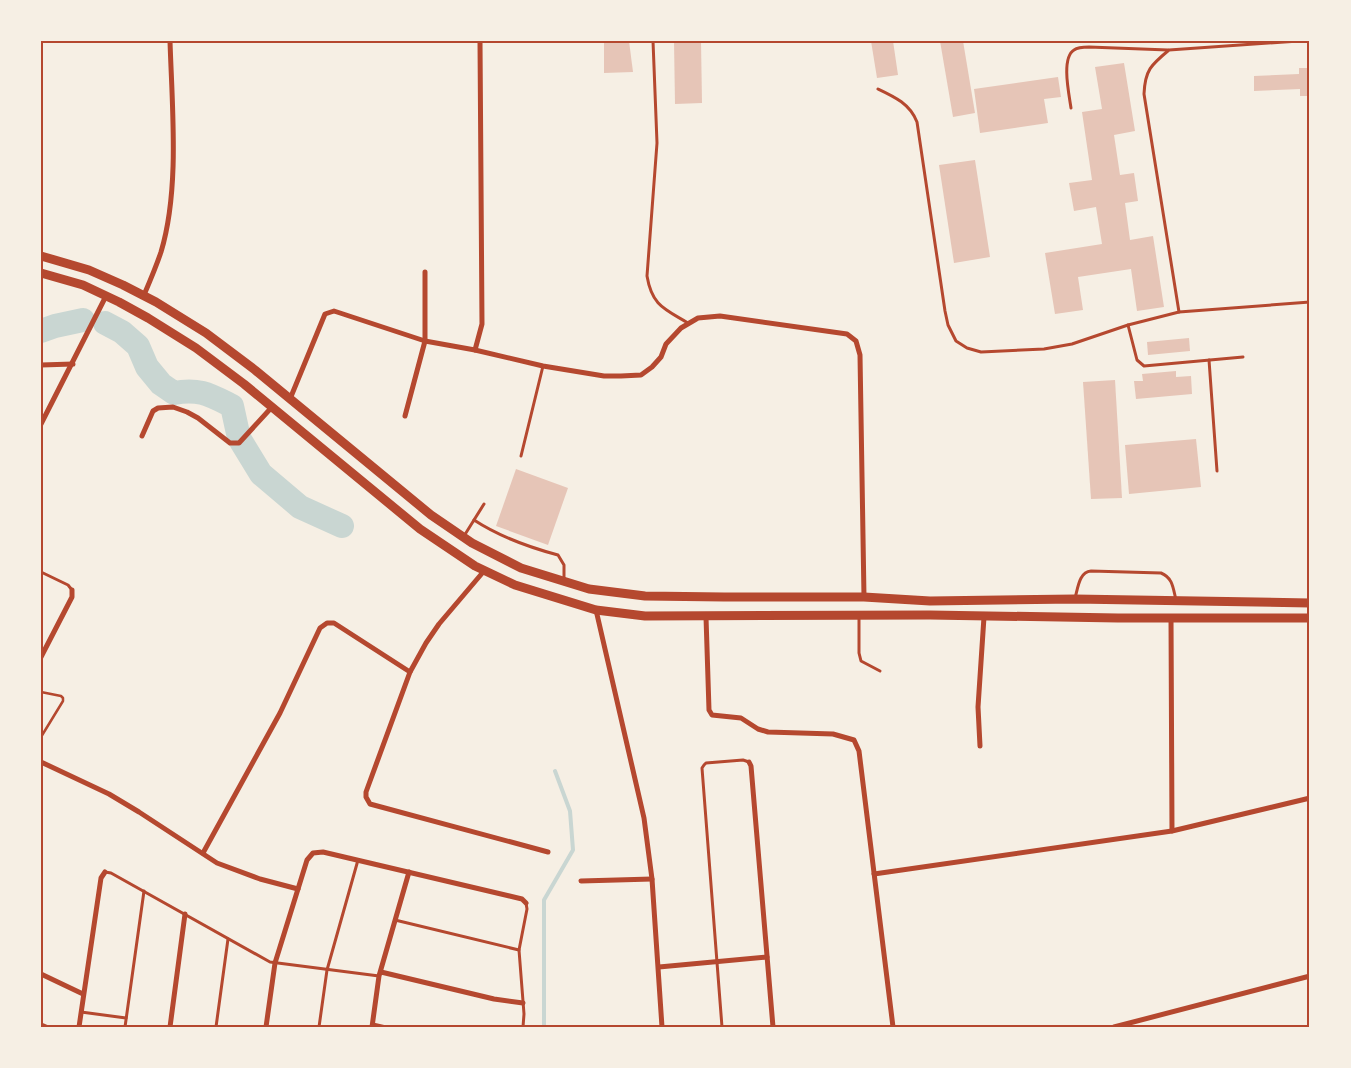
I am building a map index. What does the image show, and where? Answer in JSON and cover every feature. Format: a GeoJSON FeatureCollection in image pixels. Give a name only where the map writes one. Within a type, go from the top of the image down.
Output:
{"type":"FeatureCollection","features":[{"type":"Feature","properties":{"kind":"main road"},"geometry":{"type":"LineString","coordinates":[[41,256],[89,270],[144,295],[206,333],[255,370],[431,515],[463,537],[521,568],[589,589],[645,596],[864,597],[930,601],[1075,599],[1310,602]]}},
{"type":"Feature","properties":{"kind":"main road"},"geometry":{"type":"LineString","coordinates":[[41,273],[83,285],[106,296],[148,318],[196,348],[272,407],[420,529],[484,571],[515,585],[596,610],[645,616],[706,617],[930,615],[984,617],[1310,618]]}},
{"type":"Feature","properties":{"kind":"street"},"geometry":{"type":"LineString","coordinates":[[144,295],[154,274],[168,217],[172,172],[170,41]]}},
{"type":"Feature","properties":{"kind":"street"},"geometry":{"type":"LineString","coordinates":[[475,350],[482,324],[480,41]]}},
{"type":"Feature","properties":{"kind":"street"},"geometry":{"type":"LineString","coordinates":[[405,416],[425,341],[425,272]]}},
{"type":"Feature","properties":{"kind":"street"},"geometry":{"type":"LineString","coordinates":[[41,424],[106,296]]}},
{"type":"Feature","properties":{"kind":"street"},"geometry":{"type":"LineString","coordinates":[[290,399],[325,314],[334,311],[425,341],[475,350],[543,366],[604,376],[641,375],[661,357],[666,344],[681,328],[698,318],[720,316],[847,334],[856,342],[860,355],[864,597]]}},
{"type":"Feature","properties":{"kind":"street"},"geometry":{"type":"LineString","coordinates":[[41,365],[73,364]]}},
{"type":"Feature","properties":{"kind":"street"},"geometry":{"type":"LineString","coordinates":[[142,436],[153,411],[158,408],[173,407],[198,418],[230,443],[241,441],[272,407]]}},
{"type":"Feature","properties":{"kind":"street"},"geometry":{"type":"LineString","coordinates":[[484,571],[439,624],[410,672],[366,792],[367,801],[370,804],[548,852]]}},
{"type":"Feature","properties":{"kind":"street"},"geometry":{"type":"LineString","coordinates":[[41,657],[72,597],[72,590]]}},
{"type":"Feature","properties":{"kind":"street"},"geometry":{"type":"LineString","coordinates":[[596,610],[644,818],[652,879],[662,1027]]}},
{"type":"Feature","properties":{"kind":"street"},"geometry":{"type":"LineString","coordinates":[[706,617],[709,710],[712,715],[741,718],[758,729],[768,732],[833,734],[854,740],[859,751],[893,1027]]}},
{"type":"Feature","properties":{"kind":"street"},"geometry":{"type":"LineString","coordinates":[[980,746],[978,707],[984,617]]}},
{"type":"Feature","properties":{"kind":"street"},"geometry":{"type":"LineString","coordinates":[[1171,618],[1172,831]]}},
{"type":"Feature","properties":{"kind":"street"},"geometry":{"type":"LineString","coordinates":[[203,853],[280,713],[320,628],[327,623],[334,624],[410,672]]}},
{"type":"Feature","properties":{"kind":"street"},"geometry":{"type":"LineString","coordinates":[[41,762],[109,794],[217,863],[239,872],[298,889]]}},
{"type":"Feature","properties":{"kind":"street"},"geometry":{"type":"LineString","coordinates":[[749,762],[751,766],[773,1027]]}},
{"type":"Feature","properties":{"kind":"street"},"geometry":{"type":"LineString","coordinates":[[874,874],[1172,831],[1310,798]]}},
{"type":"Feature","properties":{"kind":"street"},"geometry":{"type":"LineString","coordinates":[[266,1027],[275,963],[307,860],[313,853],[324,852],[522,900],[526,903]]}},
{"type":"Feature","properties":{"kind":"street"},"geometry":{"type":"LineString","coordinates":[[78,1027],[101,878],[105,872]]}},
{"type":"Feature","properties":{"kind":"street"},"geometry":{"type":"LineString","coordinates":[[372,1025],[380,974],[409,872]]}},
{"type":"Feature","properties":{"kind":"street"},"geometry":{"type":"LineString","coordinates":[[580,881],[652,879]]}},
{"type":"Feature","properties":{"kind":"street"},"geometry":{"type":"LineString","coordinates":[[170,1027],[185,914]]}},
{"type":"Feature","properties":{"kind":"street"},"geometry":{"type":"LineString","coordinates":[[659,966],[768,957]]}},
{"type":"Feature","properties":{"kind":"street"},"geometry":{"type":"LineString","coordinates":[[41,974],[84,994]]}},
{"type":"Feature","properties":{"kind":"street"},"geometry":{"type":"LineString","coordinates":[[380,974],[494,999],[523,1003]]}},
{"type":"Feature","properties":{"kind":"street"},"geometry":{"type":"LineString","coordinates":[[1114,1027],[1310,976]]}},
{"type":"Feature","properties":{"kind":"lane"},"geometry":{"type":"LineString","coordinates":[[653,41],[657,143],[647,276],[651,293],[660,306],[689,323]]}},
{"type":"Feature","properties":{"kind":"lane"},"geometry":{"type":"LineString","coordinates":[[1071,108],[1066,66],[1072,51],[1080,48],[1169,50],[1299,41]]}},
{"type":"Feature","properties":{"kind":"lane"},"geometry":{"type":"LineString","coordinates":[[1169,50],[1152,64],[1147,72],[1144,94],[1179,312]]}},
{"type":"Feature","properties":{"kind":"lane"},"geometry":{"type":"LineString","coordinates":[[878,89],[905,104],[917,122],[948,326],[956,341],[966,348],[981,352],[1044,349],[1072,344],[1128,324],[1179,312],[1310,302]]}},
{"type":"Feature","properties":{"kind":"lane"},"geometry":{"type":"LineString","coordinates":[[1128,324],[1137,360],[1144,366],[1243,357]]}},
{"type":"Feature","properties":{"kind":"lane"},"geometry":{"type":"LineString","coordinates":[[1209,360],[1217,471]]}},
{"type":"Feature","properties":{"kind":"lane"},"geometry":{"type":"LineString","coordinates":[[521,456],[543,366]]}},
{"type":"Feature","properties":{"kind":"lane"},"geometry":{"type":"LineString","coordinates":[[463,537],[484,504]]}},
{"type":"Feature","properties":{"kind":"lane"},"geometry":{"type":"LineString","coordinates":[[474,520],[486,528],[516,542],[558,555],[564,565],[564,582]]}},
{"type":"Feature","properties":{"kind":"lane"},"geometry":{"type":"LineString","coordinates":[[1075,599],[1082,574],[1091,570],[1161,573],[1172,580],[1176,600]]}},
{"type":"Feature","properties":{"kind":"lane"},"geometry":{"type":"LineString","coordinates":[[41,572],[68,585],[72,590]]}},
{"type":"Feature","properties":{"kind":"lane"},"geometry":{"type":"LineString","coordinates":[[859,616],[859,653],[861,662],[880,671]]}},
{"type":"Feature","properties":{"kind":"lane"},"geometry":{"type":"LineString","coordinates":[[722,1027],[702,768],[706,763],[743,760],[749,762]]}},
{"type":"Feature","properties":{"kind":"lane"},"geometry":{"type":"LineString","coordinates":[[319,1027],[327,970],[358,860]]}},
{"type":"Feature","properties":{"kind":"lane"},"geometry":{"type":"LineString","coordinates":[[105,872],[111,872],[265,960],[327,970],[380,974]]}},
{"type":"Feature","properties":{"kind":"lane"},"geometry":{"type":"LineString","coordinates":[[125,1027],[144,891]]}},
{"type":"Feature","properties":{"kind":"lane"},"geometry":{"type":"LineString","coordinates":[[523,1027],[519,950],[527,909],[526,903]]}},
{"type":"Feature","properties":{"kind":"lane"},"geometry":{"type":"LineString","coordinates":[[396,920],[519,950]]}},
{"type":"Feature","properties":{"kind":"lane"},"geometry":{"type":"LineString","coordinates":[[216,1027],[228,939]]}},
{"type":"Feature","properties":{"kind":"lane"},"geometry":{"type":"LineString","coordinates":[[81,1012],[126,1018]]}},
{"type":"Feature","properties":{"kind":"lane"},"geometry":{"type":"LineString","coordinates":[[41,1024],[48,1027]]}},
{"type":"Feature","properties":{"kind":"lane"},"geometry":{"type":"LineString","coordinates":[[372,1025],[386,1027]]}},
{"type":"Feature","properties":{"kind":"path"},"geometry":{"type":"LineString","coordinates":[[41,692],[63,698],[41,737]]}},
{"type":"Feature","properties":{"kind":"building"},"geometry":{"type":"Polygon","coordinates":[[[604,41],[629,41],[633,72],[604,73],[604,41]]]}},
{"type":"Feature","properties":{"kind":"building"},"geometry":{"type":"Polygon","coordinates":[[[674,41],[701,41],[702,103],[675,104],[674,41]]]}},
{"type":"Feature","properties":{"kind":"building"},"geometry":{"type":"Polygon","coordinates":[[[871,41],[893,41],[898,75],[877,78],[871,41]]]}},
{"type":"Feature","properties":{"kind":"building"},"geometry":{"type":"Polygon","coordinates":[[[940,41],[963,41],[975,113],[953,117],[940,41]]]}},
{"type":"Feature","properties":{"kind":"building"},"geometry":{"type":"Polygon","coordinates":[[[1124,63],[1135,131],[1114,135],[1120,175],[1134,173],[1138,201],[1125,203],[1130,240],[1153,236],[1164,307],[1137,311],[1131,269],[1078,277],[1083,310],[1055,314],[1045,253],[1102,244],[1096,207],[1074,211],[1069,183],[1092,180],[1082,112],[1102,109],[1095,67],[1124,63]]]}},
{"type":"Feature","properties":{"kind":"building"},"geometry":{"type":"Polygon","coordinates":[[[1299,68],[1310,68],[1310,96],[1300,96],[1300,89],[1254,91],[1254,76],[1299,74],[1299,68]]]}},
{"type":"Feature","properties":{"kind":"building"},"geometry":{"type":"Polygon","coordinates":[[[1058,77],[1061,97],[1044,99],[1048,123],[980,133],[974,89],[1058,77]]]}},
{"type":"Feature","properties":{"kind":"building"},"geometry":{"type":"Polygon","coordinates":[[[975,160],[990,257],[954,263],[939,165],[975,160]]]}},
{"type":"Feature","properties":{"kind":"building"},"geometry":{"type":"Polygon","coordinates":[[[1189,338],[1190,351],[1148,355],[1147,342],[1189,338]]]}},
{"type":"Feature","properties":{"kind":"building"},"geometry":{"type":"Polygon","coordinates":[[[1176,371],[1176,377],[1191,376],[1192,394],[1136,399],[1134,381],[1143,381],[1142,374],[1176,371]]]}},
{"type":"Feature","properties":{"kind":"building"},"geometry":{"type":"Polygon","coordinates":[[[1115,380],[1122,498],[1091,499],[1083,382],[1115,380]]]}},
{"type":"Feature","properties":{"kind":"building"},"geometry":{"type":"Polygon","coordinates":[[[1196,439],[1201,487],[1129,494],[1125,445],[1196,439]]]}},
{"type":"Feature","properties":{"kind":"building"},"geometry":{"type":"Polygon","coordinates":[[[516,469],[568,488],[548,545],[496,526],[516,469]]]}},
{"type":"Feature","properties":{"kind":"waterway"},"geometry":{"type":"LineString","coordinates":[[41,331],[83,320]]}},
{"type":"Feature","properties":{"kind":"waterway"},"geometry":{"type":"LineString","coordinates":[[105,323],[122,332],[138,346],[147,367],[161,384],[174,393],[198,392],[232,406],[239,438],[261,474],[300,507],[342,526]]}},
{"type":"Feature","properties":{"kind":"waterway"},"geometry":{"type":"LineString","coordinates":[[544,1027],[544,900],[573,850],[570,811],[555,771]]}}]}
